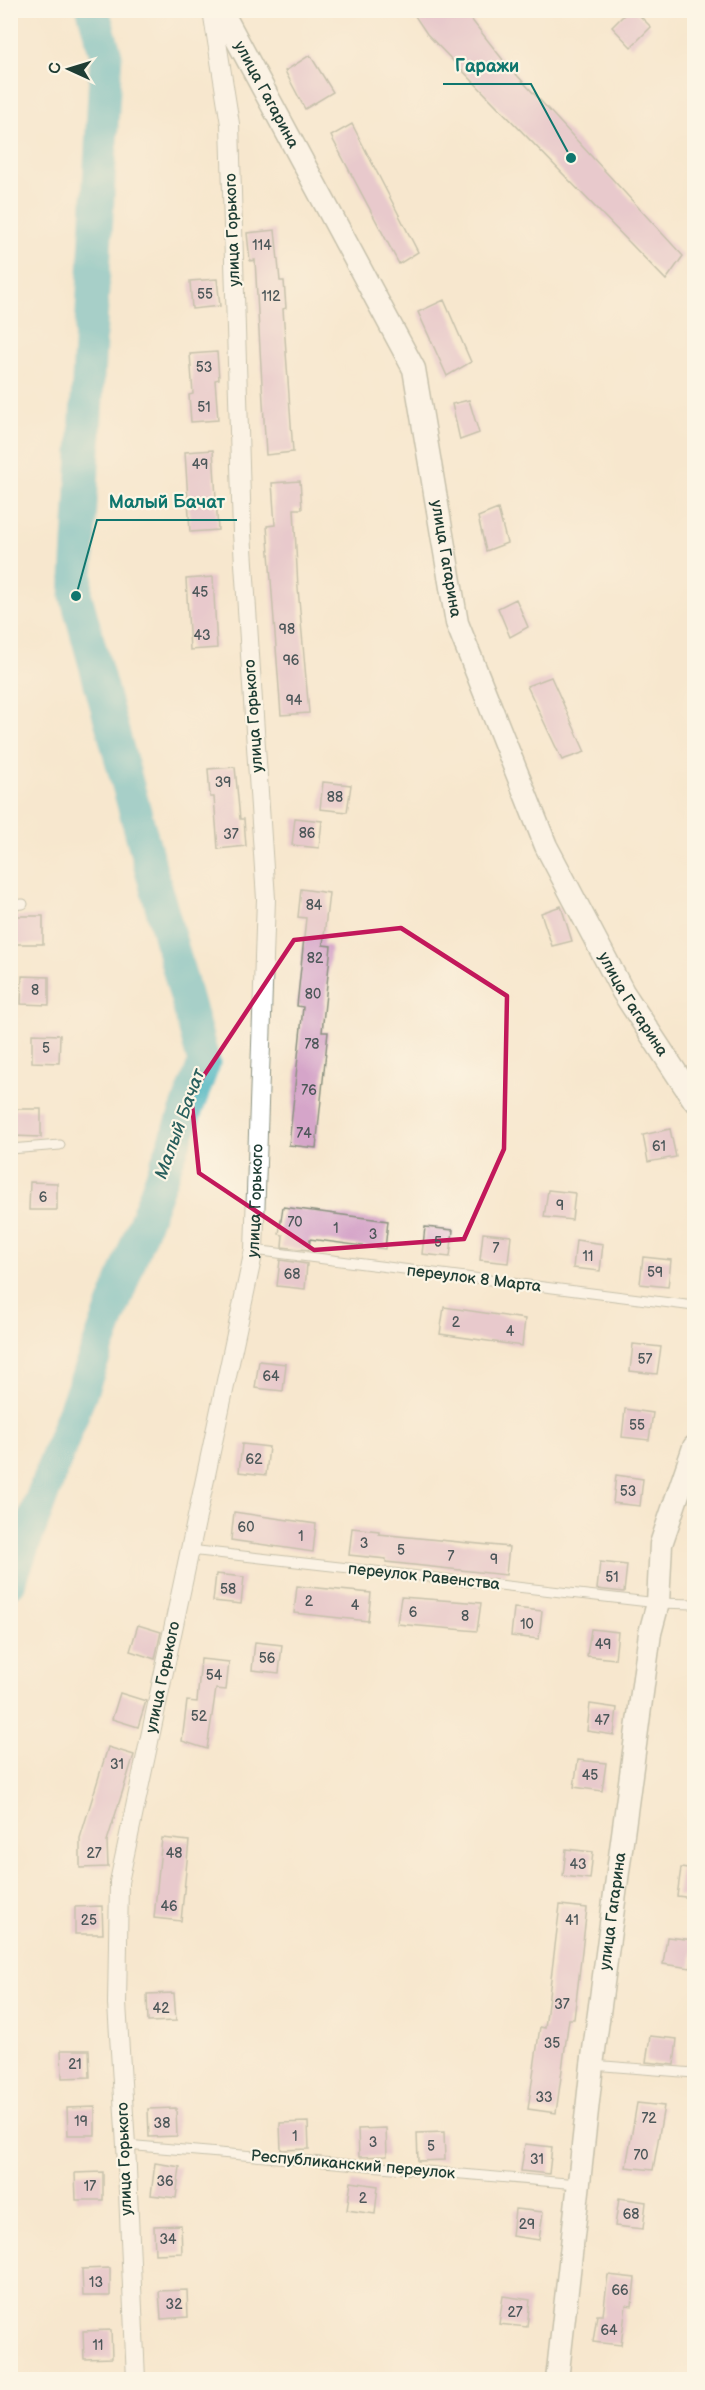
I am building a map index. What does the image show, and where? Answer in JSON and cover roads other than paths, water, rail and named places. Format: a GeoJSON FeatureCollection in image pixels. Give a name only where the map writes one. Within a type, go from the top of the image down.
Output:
{"type":"FeatureCollection","features":[{"type":"Feature","properties":{"kind":"street","name":"улица Горького"},"geometry":{"type":"LineString","coordinates":[[136,2379],[126,2145],[117,2004],[119,1882],[254,1250],[266,899],[242,533],[230,124],[212,10]]}},
{"type":"Feature","properties":{"kind":"street","name":"улица Гагарина"},"geometry":{"type":"LineString","coordinates":[[221,10],[414,369],[457,623],[546,846],[623,992],[694,1100]]}},
{"type":"Feature","properties":{"kind":"street","name":"улица Гагарина"},"geometry":{"type":"LineString","coordinates":[[557,2379],[592,2065],[650,1633],[658,1603],[661,1544],[694,1447]]}},
{"type":"Feature","properties":{"kind":"lane"},"geometry":{"type":"LineString","coordinates":[[10,905],[23,904]]}},
{"type":"Feature","properties":{"kind":"lane"},"geometry":{"type":"LineString","coordinates":[[10,1149],[60,1145]]}},
{"type":"Feature","properties":{"kind":"lane","name":"переулок 8 Марта"},"geometry":{"type":"LineString","coordinates":[[254,1250],[694,1306]]}},
{"type":"Feature","properties":{"kind":"lane","name":"переулок Равенства"},"geometry":{"type":"LineString","coordinates":[[190,1550],[658,1603],[694,1604]]}},
{"type":"Feature","properties":{"kind":"lane"},"geometry":{"type":"LineString","coordinates":[[592,2065],[694,2073]]}},
{"type":"Feature","properties":{"kind":"lane","name":"Республиканский переулок"},"geometry":{"type":"LineString","coordinates":[[126,2145],[580,2184]]}},
{"type":"Feature","properties":{"kind":"waterway","name":"Малый Бачат"},"geometry":{"type":"LineString","coordinates":[[10,1582],[204,1063],[76,596],[106,55],[93,10]]}},
{"type":"Feature","properties":{"kind":"place","name":"Гаражи"},"geometry":{"type":"Point","coordinates":[571,158]}},
{"type":"Feature","properties":{"kind":"place","name":"Малый Бачат"},"geometry":{"type":"Point","coordinates":[76,596]}}]}
